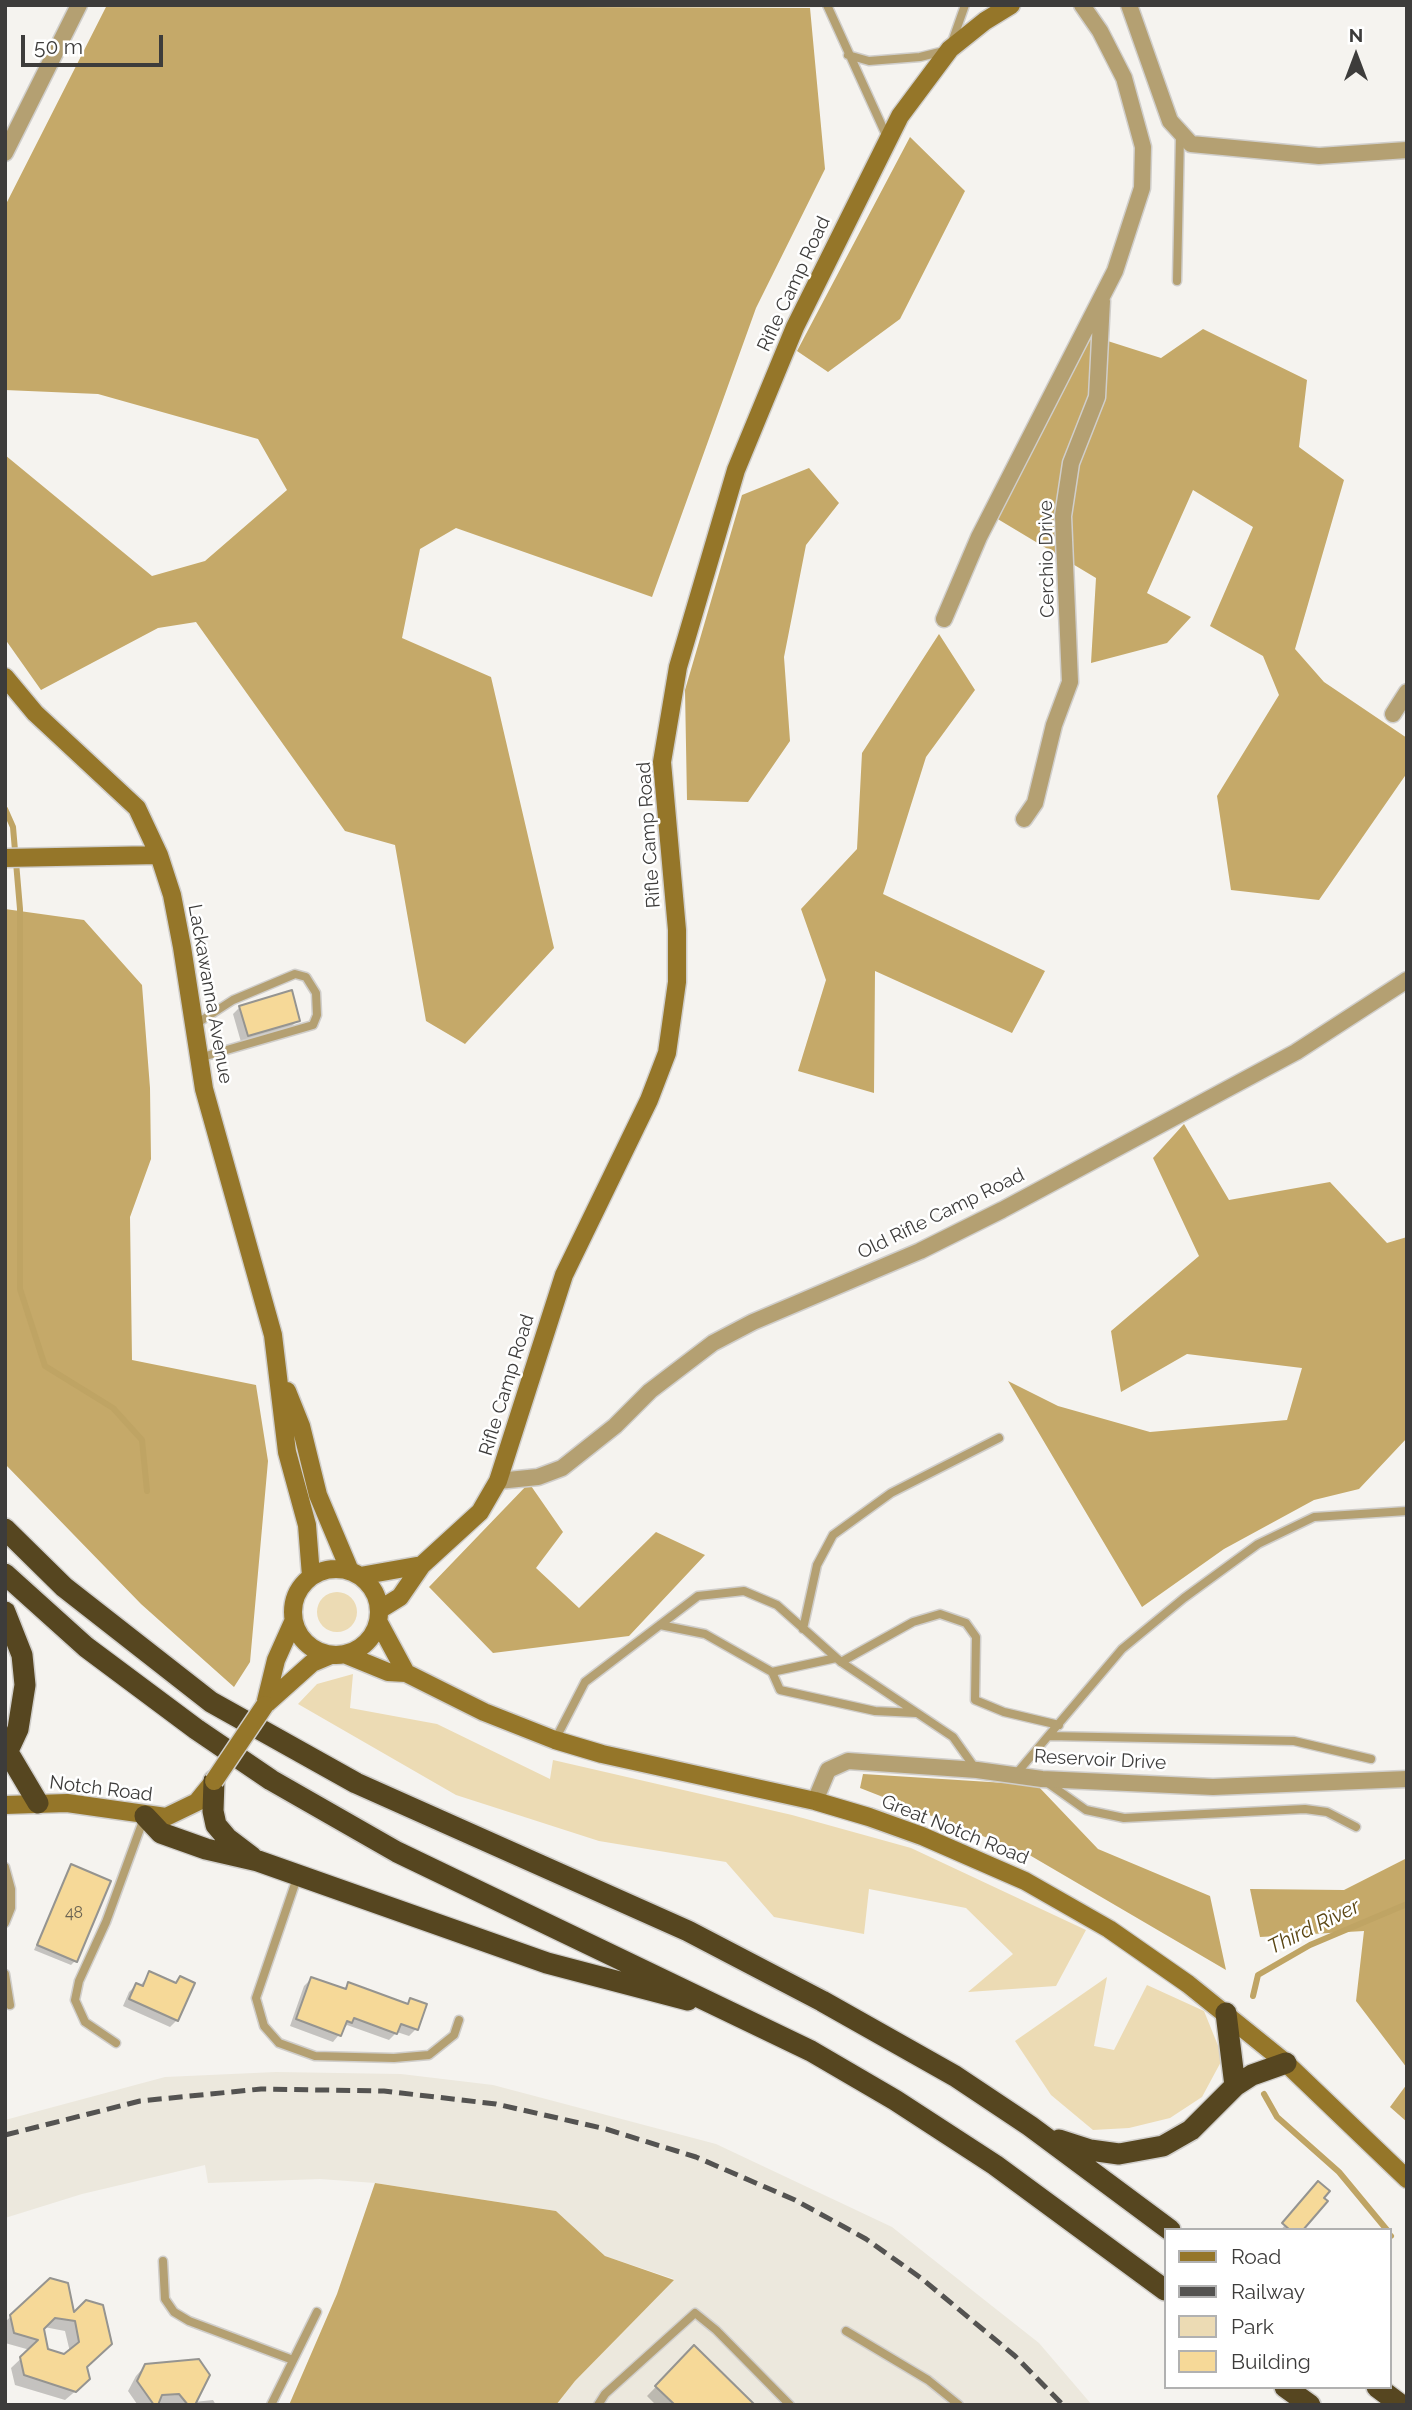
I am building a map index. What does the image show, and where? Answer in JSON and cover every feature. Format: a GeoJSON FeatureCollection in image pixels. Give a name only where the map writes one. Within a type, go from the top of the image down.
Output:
{"type":"FeatureCollection","features":[{"type":"Feature","properties":{"kind":"highway"},"geometry":{"type":"LineString","coordinates":[[5,1529],[64,1587],[222,1709],[356,1783],[688,1931],[749,1962],[955,2076],[1030,2126],[1167,2228]]}},
{"type":"Feature","properties":{"kind":"highway"},"geometry":{"type":"LineString","coordinates":[[5,1574],[86,1647],[196,1730],[271,1780],[397,1852],[811,2051],[917,2114],[995,2165],[1164,2289]]}},
{"type":"Feature","properties":{"kind":"highway"},"geometry":{"type":"LineString","coordinates":[[5,1612],[22,1655],[25,1685],[24,1707],[7,1756],[38,1803]]}},
{"type":"Feature","properties":{"kind":"highway"},"geometry":{"type":"LineString","coordinates":[[214,1781],[213,1811],[216,1825],[227,1838],[258,1861]]}},
{"type":"Feature","properties":{"kind":"highway"},"geometry":{"type":"LineString","coordinates":[[145,1816],[161,1833],[206,1849],[258,1861],[547,1963],[737,2014]]}},
{"type":"Feature","properties":{"kind":"highway"},"geometry":{"type":"LineString","coordinates":[[1226,2013],[1236,2086]]}},
{"type":"Feature","properties":{"kind":"highway"},"geometry":{"type":"LineString","coordinates":[[1030,2126],[1090,2150],[1119,2154],[1163,2146],[1191,2130],[1236,2086],[1252,2076],[1286,2063]]}},
{"type":"Feature","properties":{"kind":"highway"},"geometry":{"type":"LineString","coordinates":[[1284,2389],[1292,2405]]}},
{"type":"Feature","properties":{"kind":"highway"},"geometry":{"type":"LineString","coordinates":[[1286,2389],[1310,2405]]}},
{"type":"Feature","properties":{"kind":"highway"},"geometry":{"type":"LineString","coordinates":[[1380,2389],[1401,2405]]}},
{"type":"Feature","properties":{"kind":"street"},"geometry":{"type":"LineString","coordinates":[[5,153],[79,5]]}},
{"type":"Feature","properties":{"kind":"street","name":"Rifle Camp Road"},"geometry":{"type":"LineString","coordinates":[[379,1616],[400,1597],[422,1565],[480,1512],[498,1481],[564,1275],[649,1100],[667,1053],[677,982],[677,930],[662,762],[678,667],[736,470],[806,303],[900,116],[950,49],[985,21],[1011,5]]}},
{"type":"Feature","properties":{"kind":"street","name":"Cerchio Drive"},"geometry":{"type":"LineString","coordinates":[[944,619],[979,537],[1115,271],[1142,188],[1143,147],[1124,78],[1100,31],[1082,5]]}},
{"type":"Feature","properties":{"kind":"street"},"geometry":{"type":"LineString","coordinates":[[1129,5],[1170,121],[1191,144],[1319,156],[1407,150]]}},
{"type":"Feature","properties":{"kind":"street"},"geometry":{"type":"LineString","coordinates":[[1124,78],[1150,64]]}},
{"type":"Feature","properties":{"kind":"street","name":"Cerchio Drive"},"geometry":{"type":"LineString","coordinates":[[1024,818],[1035,803],[1054,726],[1070,682],[1063,516],[1071,463],[1097,397],[1103,295]]}},
{"type":"Feature","properties":{"kind":"street","name":"Lackawanna Avenue"},"geometry":{"type":"LineString","coordinates":[[5,677],[35,713],[137,808],[159,855],[172,894],[199,1058],[213,1124],[273,1335],[287,1452],[307,1525],[311,1576]]}},
{"type":"Feature","properties":{"kind":"street"},"geometry":{"type":"LineString","coordinates":[[1393,714],[1407,692]]}},
{"type":"Feature","properties":{"kind":"street"},"geometry":{"type":"LineString","coordinates":[[5,858],[159,855]]}},
{"type":"Feature","properties":{"kind":"street","name":"Old Rifle Camp Road"},"geometry":{"type":"LineString","coordinates":[[498,1481],[538,1477],[562,1468],[615,1426],[650,1391],[713,1343],[752,1322],[920,1251],[1002,1210],[1296,1052],[1407,980]]}},
{"type":"Feature","properties":{"kind":"street","name":"Lackawanna Avenue"},"geometry":{"type":"LineString","coordinates":[[279,1371],[301,1426],[318,1495],[355,1573]]}},
{"type":"Feature","properties":{"kind":"street"},"geometry":{"type":"LineString","coordinates":[[379,1616],[366,1643],[338,1655],[310,1647],[302,1640],[293,1622],[292,1611],[297,1591],[311,1576],[337,1568],[355,1573],[422,1565]]}},
{"type":"Feature","properties":{"kind":"street"},"geometry":{"type":"LineString","coordinates":[[355,1573],[373,1590],[379,1616],[406,1672]]}},
{"type":"Feature","properties":{"kind":"street","name":"Notch Road"},"geometry":{"type":"LineString","coordinates":[[265,1705],[276,1660],[293,1622]]}},
{"type":"Feature","properties":{"kind":"street","name":"Notch Road"},"geometry":{"type":"LineString","coordinates":[[5,1805],[38,1803],[95,1806],[145,1816],[166,1816],[187,1810],[214,1781],[265,1705],[312,1663],[338,1655]]}},
{"type":"Feature","properties":{"kind":"street","name":"Great Notch Road"},"geometry":{"type":"LineString","coordinates":[[338,1655],[388,1672],[406,1672],[484,1712],[555,1740],[602,1754],[815,1801],[922,1836],[1025,1881],[1149,1955],[1226,2013],[1286,2063],[1407,2179]]}},
{"type":"Feature","properties":{"kind":"street","name":"Reservoir Drive"},"geometry":{"type":"LineString","coordinates":[[815,1801],[823,1777],[841,1762],[977,1770],[1042,1779],[1213,1787],[1407,1779]]}},
{"type":"Feature","properties":{"kind":"lane"},"geometry":{"type":"LineString","coordinates":[[827,5],[888,140]]}},
{"type":"Feature","properties":{"kind":"lane"},"geometry":{"type":"LineString","coordinates":[[848,55],[869,61],[920,57],[950,49],[965,5]]}},
{"type":"Feature","properties":{"kind":"lane"},"geometry":{"type":"LineString","coordinates":[[1177,281],[1180,132]]}},
{"type":"Feature","properties":{"kind":"lane"},"geometry":{"type":"LineString","coordinates":[[194,1025],[233,1000],[295,974],[306,977],[316,993],[317,1015],[313,1025],[199,1058]]}},
{"type":"Feature","properties":{"kind":"lane"},"geometry":{"type":"LineString","coordinates":[[803,1629],[817,1565],[832,1535],[891,1493],[999,1438]]}},
{"type":"Feature","properties":{"kind":"lane"},"geometry":{"type":"LineString","coordinates":[[1014,1776],[1122,1649],[1184,1598],[1258,1544],[1314,1517],[1407,1511]]}},
{"type":"Feature","properties":{"kind":"lane"},"geometry":{"type":"LineString","coordinates":[[555,1740],[585,1682],[698,1596],[744,1591],[777,1605],[839,1660],[953,1737],[977,1770]]}},
{"type":"Feature","properties":{"kind":"lane"},"geometry":{"type":"LineString","coordinates":[[772,1672],[839,1660],[913,1622],[940,1614],[966,1623],[976,1637],[975,1700],[1004,1712],[1059,1725]]}},
{"type":"Feature","properties":{"kind":"lane"},"geometry":{"type":"LineString","coordinates":[[660,1625],[705,1634],[772,1672],[780,1690],[875,1712],[916,1713]]}},
{"type":"Feature","properties":{"kind":"lane"},"geometry":{"type":"LineString","coordinates":[[1049,1736],[1294,1741],[1371,1759]]}},
{"type":"Feature","properties":{"kind":"lane"},"geometry":{"type":"LineString","coordinates":[[1042,1779],[1086,1810],[1124,1818],[1305,1809],[1327,1812],[1356,1827]]}},
{"type":"Feature","properties":{"kind":"lane"},"geometry":{"type":"LineString","coordinates":[[116,2042],[85,2022],[75,2000],[79,1981],[106,1922],[145,1816]]}},
{"type":"Feature","properties":{"kind":"lane"},"geometry":{"type":"LineString","coordinates":[[5,1867],[11,1889],[11,1908],[5,1923]]}},
{"type":"Feature","properties":{"kind":"lane"},"geometry":{"type":"LineString","coordinates":[[298,1875],[256,1998],[264,2026],[279,2043],[315,2056],[429,2056],[454,2035],[459,2020]]}},
{"type":"Feature","properties":{"kind":"lane"},"geometry":{"type":"LineString","coordinates":[[5,1974],[10,2006]]}},
{"type":"Feature","properties":{"kind":"lane"},"geometry":{"type":"LineString","coordinates":[[163,2261],[165,2299],[174,2312],[189,2321],[293,2360]]}},
{"type":"Feature","properties":{"kind":"lane"},"geometry":{"type":"LineString","coordinates":[[271,2405],[317,2312]]}},
{"type":"Feature","properties":{"kind":"lane"},"geometry":{"type":"LineString","coordinates":[[598,2405],[606,2394],[695,2313],[790,2405]]}},
{"type":"Feature","properties":{"kind":"lane"},"geometry":{"type":"LineString","coordinates":[[846,2331],[928,2380],[959,2405]]}},
{"type":"Feature","properties":{"kind":"shaded area"},"geometry":{"type":"Polygon","coordinates":[[[107,5],[810,8],[825,169],[756,308],[652,597],[456,528],[420,549],[402,638],[491,677],[554,948],[465,1044],[426,1021],[395,845],[345,831],[196,622],[158,628],[41,690],[5,639],[5,455],[152,576],[205,561],[287,490],[258,439],[98,394],[5,390],[5,206],[107,5]]]}},
{"type":"Feature","properties":{"kind":"shaded area"},"geometry":{"type":"Polygon","coordinates":[[[910,137],[965,191],[900,319],[828,372],[797,351],[910,137]]]}},
{"type":"Feature","properties":{"kind":"shaded area"},"geometry":{"type":"Polygon","coordinates":[[[1203,329],[1307,380],[1299,447],[1344,480],[1295,649],[1324,682],[1407,738],[1407,773],[1319,900],[1231,890],[1217,796],[1279,695],[1263,656],[1210,626],[1253,527],[1193,490],[1147,593],[1191,617],[1167,643],[1091,663],[1096,578],[996,518],[1092,336],[1161,358],[1203,329]]]}},
{"type":"Feature","properties":{"kind":"shaded area"},"geometry":{"type":"Polygon","coordinates":[[[809,468],[839,503],[806,545],[784,657],[790,741],[748,802],[687,800],[685,690],[742,495],[809,468]]]}},
{"type":"Feature","properties":{"kind":"shaded area"},"geometry":{"type":"Polygon","coordinates":[[[939,634],[975,690],[926,757],[883,894],[1045,971],[1012,1033],[875,971],[874,1093],[798,1071],[826,980],[801,909],[857,849],[862,753],[939,634]]]}},
{"type":"Feature","properties":{"kind":"shaded area"},"geometry":{"type":"Polygon","coordinates":[[[5,909],[84,920],[142,985],[150,1088],[151,1159],[130,1217],[132,1360],[256,1385],[268,1461],[250,1662],[234,1687],[141,1604],[5,1464],[5,909]]]}},
{"type":"Feature","properties":{"kind":"shaded area"},"geometry":{"type":"Polygon","coordinates":[[[1184,1124],[1229,1200],[1330,1182],[1387,1243],[1407,1237],[1407,1438],[1359,1489],[1314,1500],[1224,1549],[1142,1607],[1008,1381],[1058,1406],[1150,1432],[1287,1420],[1302,1368],[1187,1354],[1121,1392],[1111,1331],[1199,1256],[1153,1158],[1184,1124]]]}},
{"type":"Feature","properties":{"kind":"shaded area"},"geometry":{"type":"Polygon","coordinates":[[[529,1483],[563,1532],[536,1568],[579,1608],[656,1532],[705,1555],[629,1636],[493,1653],[429,1587],[529,1483]]]}},
{"type":"Feature","properties":{"kind":"shaded area"},"geometry":{"type":"Polygon","coordinates":[[[863,1774],[1037,1785],[1098,1849],[1210,1896],[1226,1970],[1026,1853],[860,1788],[863,1774]]]}},
{"type":"Feature","properties":{"kind":"shaded area"},"geometry":{"type":"Polygon","coordinates":[[[1407,1858],[1407,2068],[1356,2001],[1364,1931],[1260,1937],[1250,1889],[1344,1890],[1407,1858]]]}},
{"type":"Feature","properties":{"kind":"shaded area"},"geometry":{"type":"Polygon","coordinates":[[[276,2072],[401,2074],[493,2085],[716,2144],[892,2227],[1039,2343],[1092,2405],[556,2405],[575,2381],[674,2279],[605,2256],[556,2211],[375,2183],[320,2179],[208,2183],[205,2165],[82,2194],[5,2218],[5,2120],[165,2077],[276,2072]]]}},
{"type":"Feature","properties":{"kind":"shaded area"},"geometry":{"type":"Polygon","coordinates":[[[1407,2084],[1407,2122],[1390,2107],[1407,2084]]]}},
{"type":"Feature","properties":{"kind":"shaded area"},"geometry":{"type":"Polygon","coordinates":[[[375,2183],[556,2211],[605,2256],[674,2280],[575,2381],[556,2405],[289,2405],[337,2294],[375,2183]]]}},
{"type":"Feature","properties":{"kind":"green space"},"geometry":{"type":"Polygon","coordinates":[[[337,1592],[351,1598],[357,1612],[351,1626],[337,1632],[323,1626],[317,1612],[323,1598],[337,1592]]]}},
{"type":"Feature","properties":{"kind":"green space"},"geometry":{"type":"Polygon","coordinates":[[[353,1674],[350,1708],[437,1724],[550,1779],[553,1760],[792,1815],[911,1848],[1086,1930],[1056,1986],[968,1992],[1013,1954],[966,1908],[869,1889],[864,1934],[774,1917],[726,1862],[599,1841],[456,1795],[298,1704],[317,1684],[353,1674]]]}},
{"type":"Feature","properties":{"kind":"green space"},"geometry":{"type":"Polygon","coordinates":[[[1107,1977],[1094,2046],[1114,2050],[1147,1985],[1204,2011],[1223,2058],[1202,2097],[1170,2118],[1129,2128],[1093,2130],[1051,2095],[1015,2041],[1107,1977]]]}},
{"type":"Feature","properties":{"kind":"building"},"geometry":{"type":"Polygon","coordinates":[[[292,990],[300,1021],[248,1036],[239,1006],[292,990]]]}},
{"type":"Feature","properties":{"kind":"building"},"geometry":{"type":"Polygon","coordinates":[[[71,1864],[111,1881],[77,1962],[37,1945],[71,1864]]]}},
{"type":"Feature","properties":{"kind":"building"},"geometry":{"type":"Polygon","coordinates":[[[149,1971],[176,1983],[180,1976],[195,1983],[178,2021],[129,1999],[136,1983],[143,1986],[149,1971]]]}},
{"type":"Feature","properties":{"kind":"building"},"geometry":{"type":"Polygon","coordinates":[[[311,1977],[346,1989],[348,1982],[408,2004],[410,1998],[427,2004],[418,2030],[401,2024],[397,2034],[354,2018],[352,2023],[347,2021],[341,2036],[296,2019],[311,1977]]]}},
{"type":"Feature","properties":{"kind":"building"},"geometry":{"type":"Polygon","coordinates":[[[1318,2181],[1330,2191],[1324,2198],[1328,2201],[1305,2228],[1288,2228],[1282,2223],[1318,2181]]]}},
{"type":"Feature","properties":{"kind":"building"},"geometry":{"type":"Polygon","coordinates":[[[50,2278],[68,2283],[74,2312],[86,2300],[103,2305],[112,2344],[87,2367],[90,2379],[76,2392],[24,2375],[20,2357],[38,2340],[14,2333],[10,2315],[50,2278]],[[55,2318],[44,2329],[48,2349],[64,2354],[79,2342],[75,2321],[55,2318]]]}},
{"type":"Feature","properties":{"kind":"building"},"geometry":{"type":"Polygon","coordinates":[[[694,2345],[755,2405],[675,2405],[655,2386],[694,2345]]]}},
{"type":"Feature","properties":{"kind":"building"},"geometry":{"type":"Polygon","coordinates":[[[199,2359],[210,2375],[195,2405],[188,2405],[179,2394],[162,2395],[158,2405],[154,2405],[137,2381],[145,2364],[199,2359]]]}},
{"type":"Feature","properties":{"kind":"waterway"},"geometry":{"type":"LineString","coordinates":[[5,809],[13,827],[20,909],[20,1289],[45,1366],[113,1408],[142,1440],[147,1491]]}},
{"type":"Feature","properties":{"kind":"waterway","name":"Third River"},"geometry":{"type":"LineString","coordinates":[[1253,1996],[1258,1975],[1310,1945],[1407,1904]]}},
{"type":"Feature","properties":{"kind":"waterway","name":"Third River"},"geometry":{"type":"LineString","coordinates":[[1264,2094],[1277,2117],[1339,2172],[1385,2228]]}},
{"type":"Feature","properties":{"kind":"railway"},"geometry":{"type":"LineString","coordinates":[[5,2135],[140,2101],[261,2089],[384,2091],[496,2104],[606,2129],[696,2157],[795,2200],[866,2239],[921,2278],[1015,2356],[1063,2405]]}}]}
